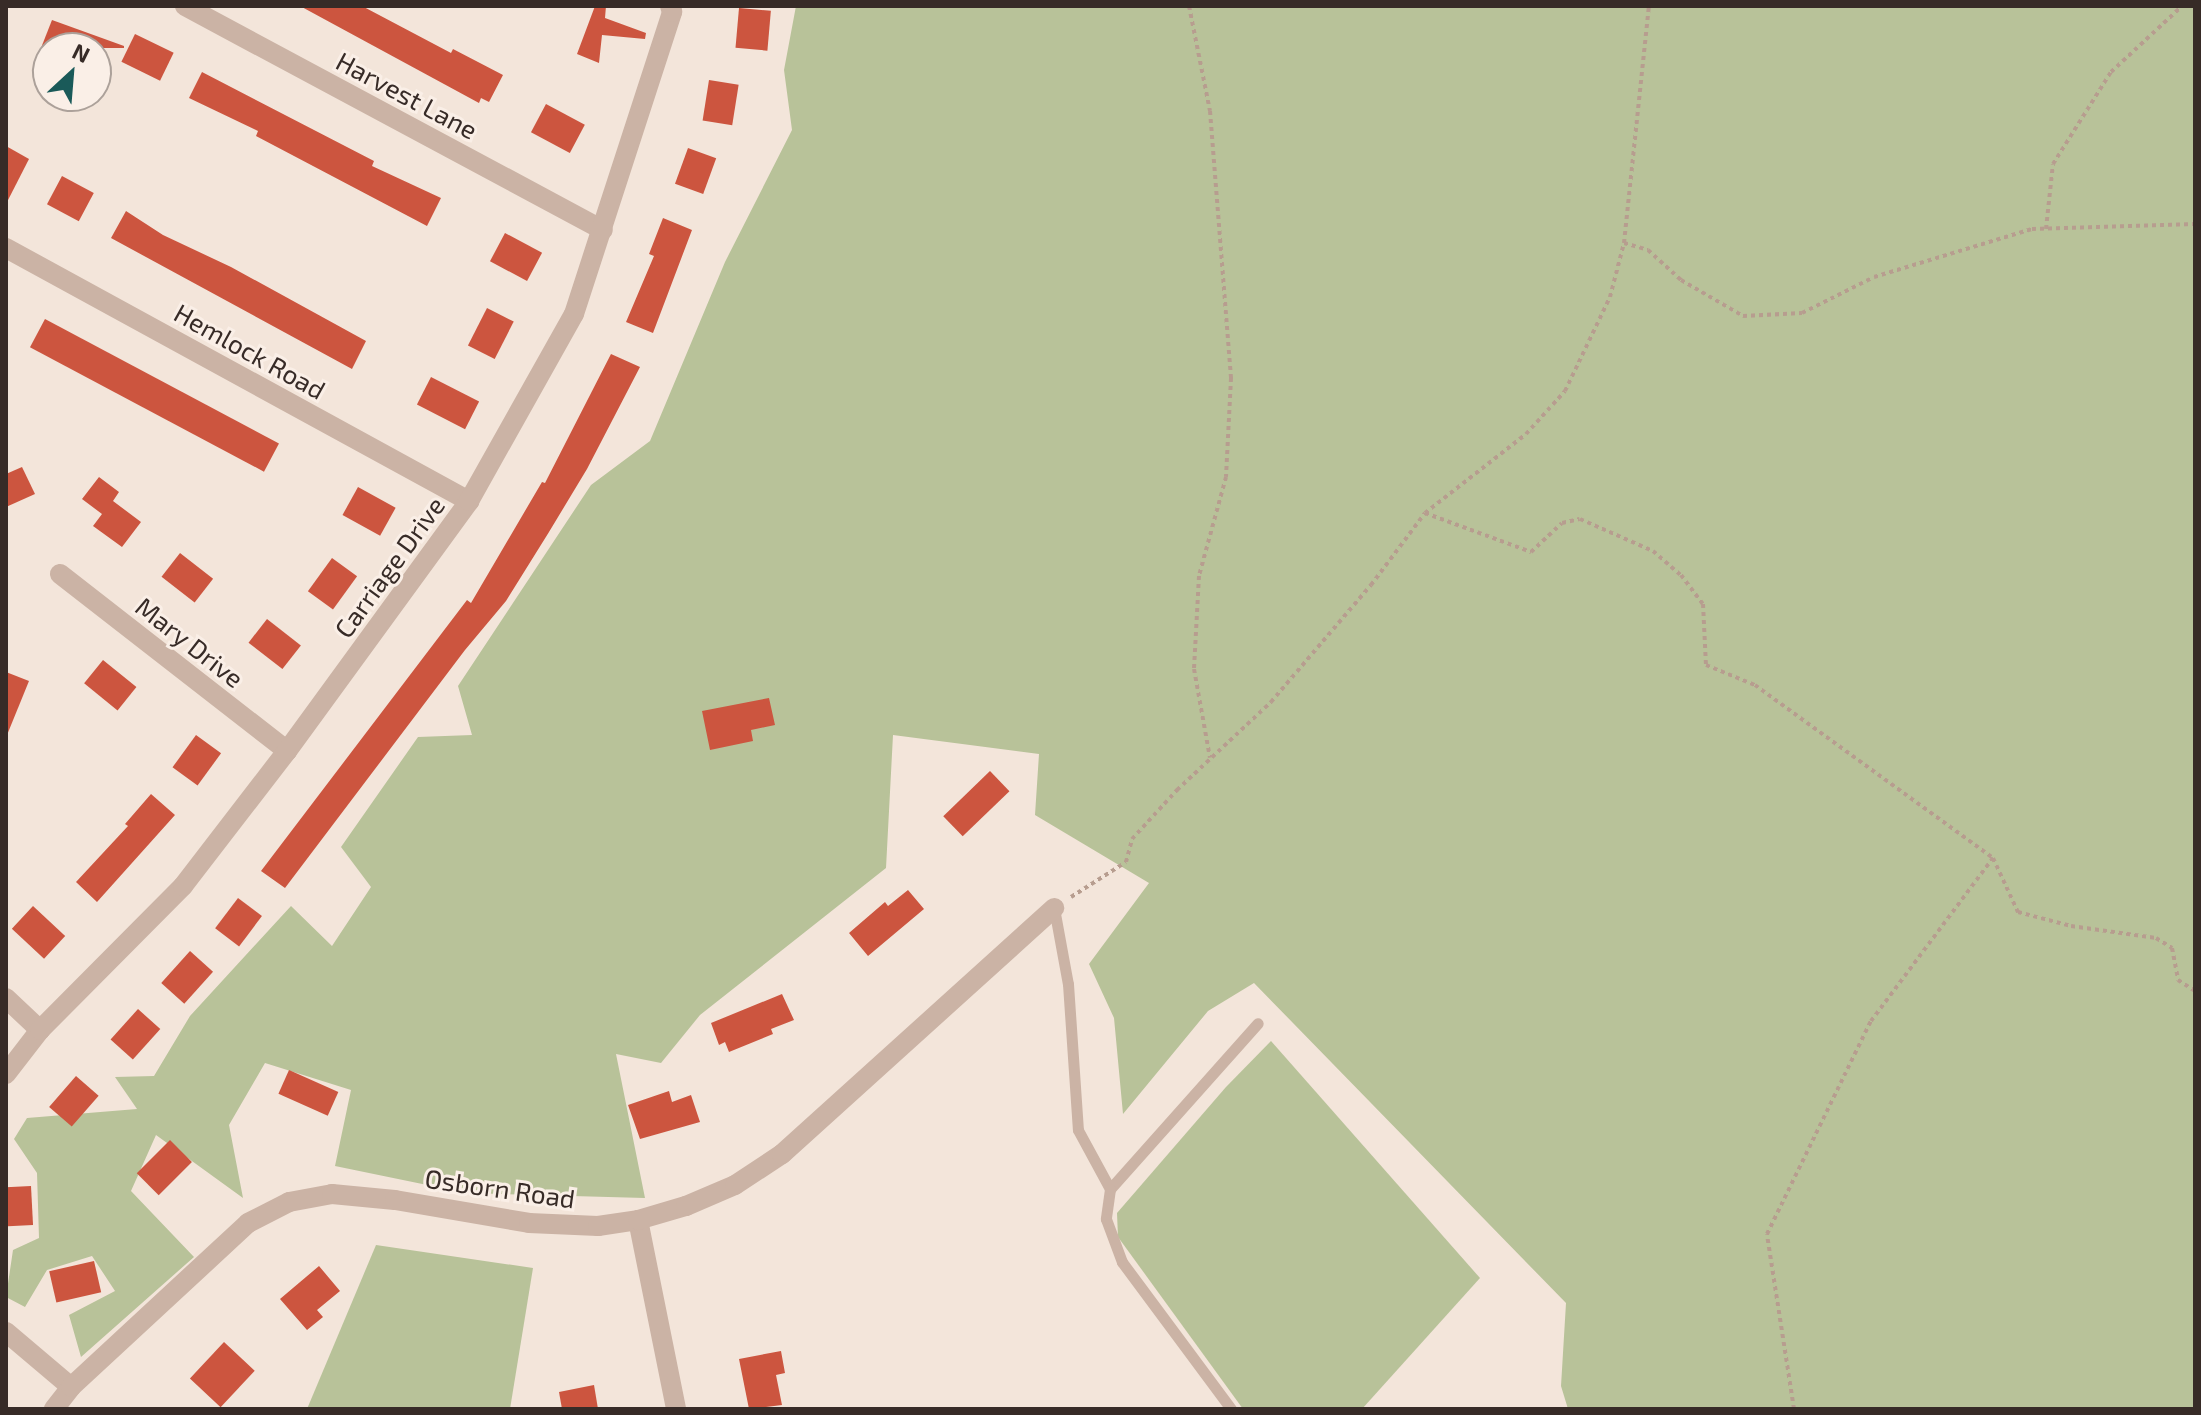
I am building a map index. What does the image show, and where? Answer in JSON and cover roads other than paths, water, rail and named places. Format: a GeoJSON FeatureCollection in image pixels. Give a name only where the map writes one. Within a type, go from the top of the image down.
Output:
{"type":"FeatureCollection","features":[{"type":"Feature","properties":{"kind":"street","name":"Harvest Lane"},"geometry":{"type":"LineString","coordinates":[[185,6],[603,230]]}},
{"type":"Feature","properties":{"kind":"street","name":"Carriage Drive"},"geometry":{"type":"LineString","coordinates":[[6,1074],[40,1030],[183,886],[287,751],[469,501],[574,314],[672,12],[670,6]]}},
{"type":"Feature","properties":{"kind":"street","name":"Hemlock Road"},"geometry":{"type":"LineString","coordinates":[[6,248],[469,501]]}},
{"type":"Feature","properties":{"kind":"street","name":"Mary Drive"},"geometry":{"type":"LineString","coordinates":[[60,574],[287,751]]}},
{"type":"Feature","properties":{"kind":"street","name":"Osborn Road"},"geometry":{"type":"LineString","coordinates":[[54,1409],[71,1387],[248,1223],[289,1202],[332,1194],[567,1226],[638,1220],[686,1206],[735,1185],[782,1154],[1054,908]]}},
{"type":"Feature","properties":{"kind":"street"},"geometry":{"type":"LineString","coordinates":[[6,998],[40,1030]]}},
{"type":"Feature","properties":{"kind":"street"},"geometry":{"type":"LineString","coordinates":[[638,1220],[676,1409]]}},
{"type":"Feature","properties":{"kind":"street"},"geometry":{"type":"LineString","coordinates":[[6,1332],[71,1387]]}},
{"type":"Feature","properties":{"kind":"lane"},"geometry":{"type":"LineString","coordinates":[[1054,908],[1068,984],[1078,1130],[1110,1189]]}},
{"type":"Feature","properties":{"kind":"lane"},"geometry":{"type":"LineString","coordinates":[[1231,1409],[1122,1262],[1106,1219],[1110,1189],[1258,1023]]}}]}
